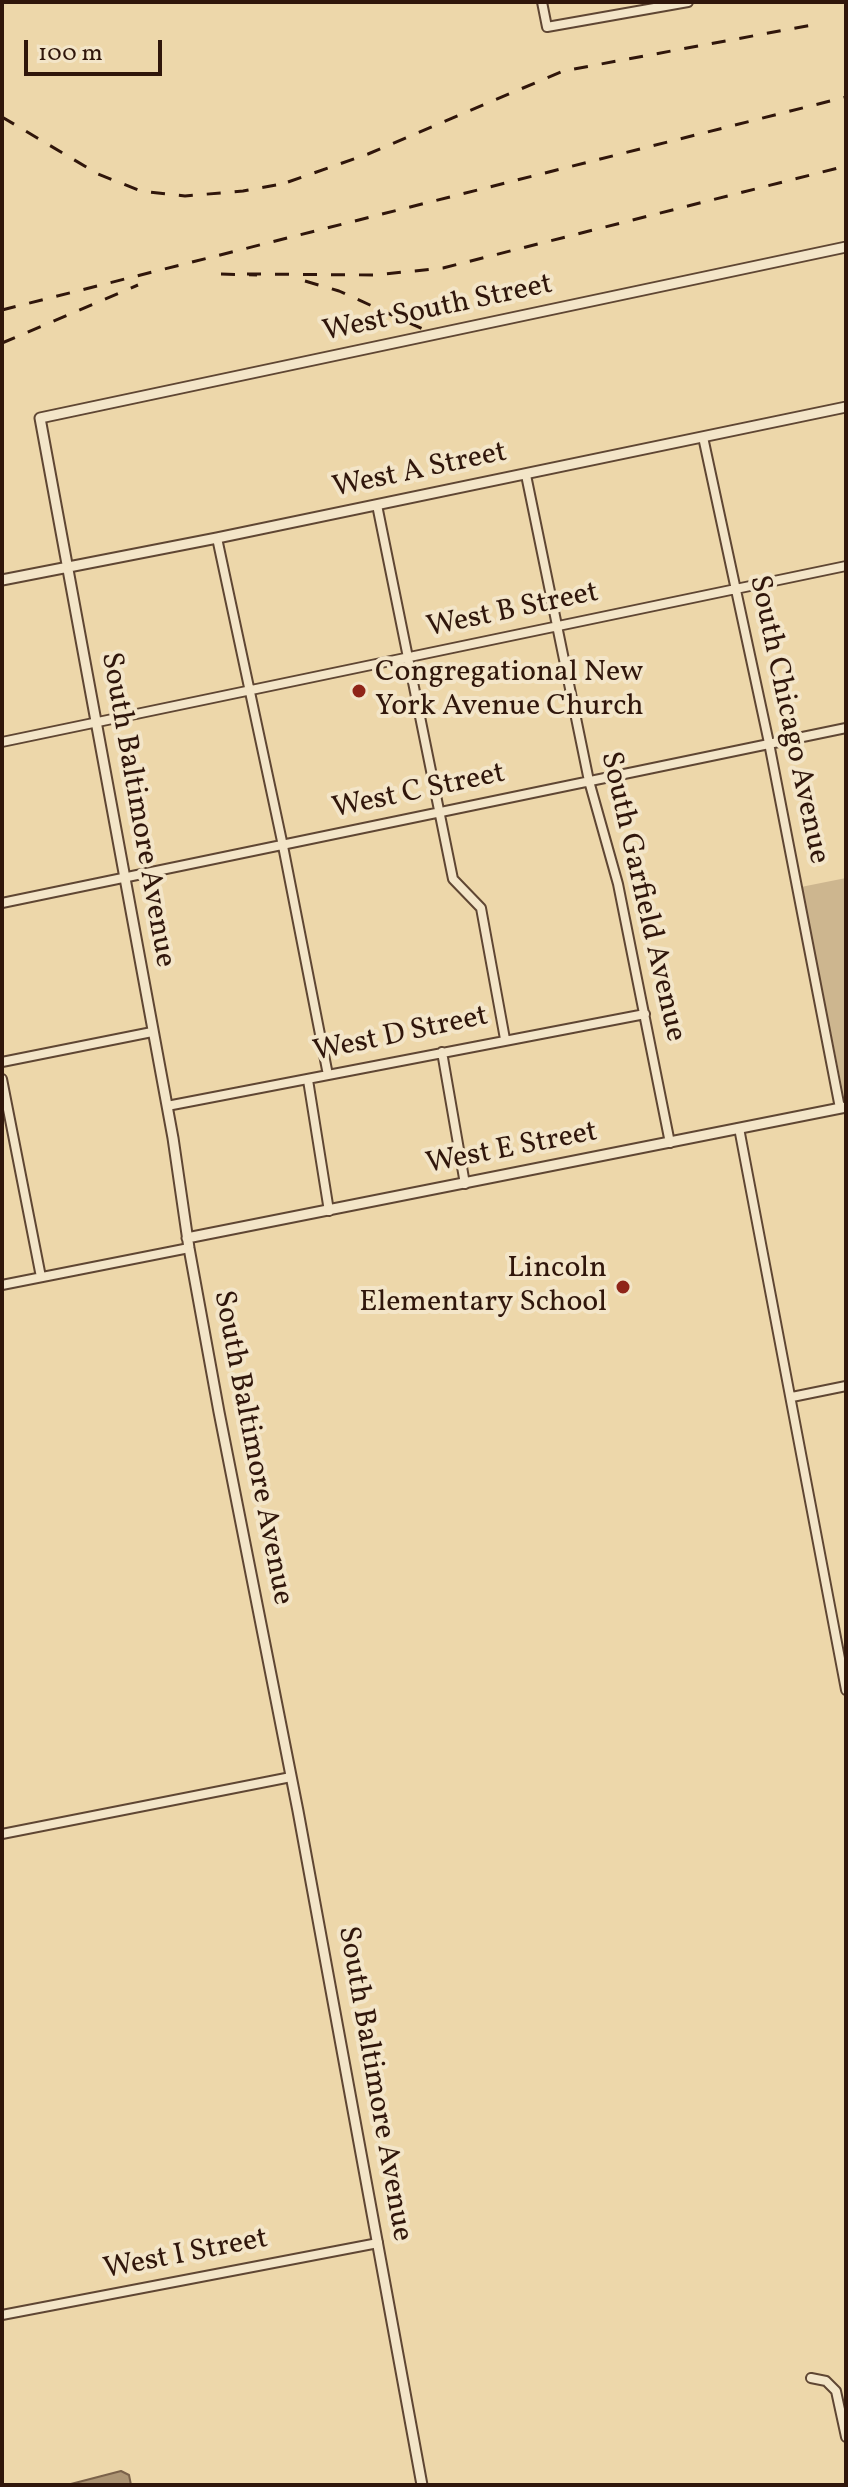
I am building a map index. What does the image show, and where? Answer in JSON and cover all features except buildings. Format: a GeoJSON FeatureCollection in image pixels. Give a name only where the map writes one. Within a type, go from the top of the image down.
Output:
{"type":"FeatureCollection","features":[{"type":"Feature","properties":{"kind":"street"},"geometry":{"type":"LineString","coordinates":[[542,2],[547,27],[688,2]]}},
{"type":"Feature","properties":{"kind":"street","name":"West South Street"},"geometry":{"type":"LineString","coordinates":[[40,418],[846,247]]}},
{"type":"Feature","properties":{"kind":"street","name":"West A Street"},"geometry":{"type":"LineString","coordinates":[[2,580],[846,407]]}},
{"type":"Feature","properties":{"kind":"street","name":"South Baltimore Avenue"},"geometry":{"type":"LineString","coordinates":[[40,418],[167,1106],[188,1243],[291,1777],[421,2485]]}},
{"type":"Feature","properties":{"kind":"street","name":"South Chicago Avenue"},"geometry":{"type":"LineString","coordinates":[[703,437],[843,1107]]}},
{"type":"Feature","properties":{"kind":"street","name":"South Garfield Avenue"},"geometry":{"type":"LineString","coordinates":[[526,475],[589,781],[618,884],[670,1143]]}},
{"type":"Feature","properties":{"kind":"street"},"geometry":{"type":"LineString","coordinates":[[377,505],[453,879],[481,908],[505,1039]]}},
{"type":"Feature","properties":{"kind":"street"},"geometry":{"type":"LineString","coordinates":[[217,538],[328,1075]]}},
{"type":"Feature","properties":{"kind":"street","name":"West B Street"},"geometry":{"type":"LineString","coordinates":[[2,742],[846,566]]}},
{"type":"Feature","properties":{"kind":"street","name":"West C Street"},"geometry":{"type":"LineString","coordinates":[[2,903],[846,728]]}},
{"type":"Feature","properties":{"kind":"street","name":"West D Street"},"geometry":{"type":"LineString","coordinates":[[167,1106],[645,1014]]}},
{"type":"Feature","properties":{"kind":"street"},"geometry":{"type":"LineString","coordinates":[[2,1062],[152,1032]]}},
{"type":"Feature","properties":{"kind":"street"},"geometry":{"type":"LineString","coordinates":[[442,1052],[465,1184]]}},
{"type":"Feature","properties":{"kind":"street"},"geometry":{"type":"LineString","coordinates":[[2,1079],[41,1277]]}},
{"type":"Feature","properties":{"kind":"street"},"geometry":{"type":"LineString","coordinates":[[308,1080],[329,1211]]}},
{"type":"Feature","properties":{"kind":"street","name":"West E Street"},"geometry":{"type":"LineString","coordinates":[[2,1285],[329,1211],[843,1107]]}},
{"type":"Feature","properties":{"kind":"street"},"geometry":{"type":"LineString","coordinates":[[739,1128],[846,1690]]}},
{"type":"Feature","properties":{"kind":"street"},"geometry":{"type":"LineString","coordinates":[[792,1397],[846,1386]]}},
{"type":"Feature","properties":{"kind":"street"},"geometry":{"type":"LineString","coordinates":[[2,1834],[291,1777]]}},
{"type":"Feature","properties":{"kind":"street","name":"West I Street"},"geometry":{"type":"LineString","coordinates":[[2,2315],[378,2243]]}},
{"type":"Feature","properties":{"kind":"street"},"geometry":{"type":"LineString","coordinates":[[811,2378],[826,2381],[836,2391],[846,2437]]}},
{"type":"Feature","properties":{"kind":"shaded area"},"geometry":{"type":"Polygon","coordinates":[[[846,878],[846,1096],[844,1096],[801,887],[846,878]]]}},
{"type":"Feature","properties":{"kind":"shaded area"},"geometry":{"type":"Polygon","coordinates":[[[121,2471],[129,2475],[131,2485],[67,2485],[121,2471]]]}},
{"type":"Feature","properties":{"kind":"railway"},"geometry":{"type":"LineString","coordinates":[[288,182],[368,154],[563,71],[812,25]]}},
{"type":"Feature","properties":{"kind":"railway"},"geometry":{"type":"LineString","coordinates":[[2,310],[846,97]]}},
{"type":"Feature","properties":{"kind":"railway"},"geometry":{"type":"LineString","coordinates":[[2,117],[98,174],[141,191],[185,196],[281,184]]}},
{"type":"Feature","properties":{"kind":"railway"},"geometry":{"type":"LineString","coordinates":[[247,274],[375,275],[443,268],[846,166]]}},
{"type":"Feature","properties":{"kind":"railway"},"geometry":{"type":"LineString","coordinates":[[221,274],[257,275]]}},
{"type":"Feature","properties":{"kind":"railway"},"geometry":{"type":"LineString","coordinates":[[305,281],[339,291],[423,329]]}},
{"type":"Feature","properties":{"kind":"railway"},"geometry":{"type":"LineString","coordinates":[[2,343],[138,285]]}},
{"type":"Feature","properties":{"kind":"place","name":"Congregational New York Avenue Church"},"geometry":{"type":"Point","coordinates":[359,691]}},
{"type":"Feature","properties":{"kind":"place","name":"Lincoln Elementary School"},"geometry":{"type":"Point","coordinates":[623,1287]}}]}
